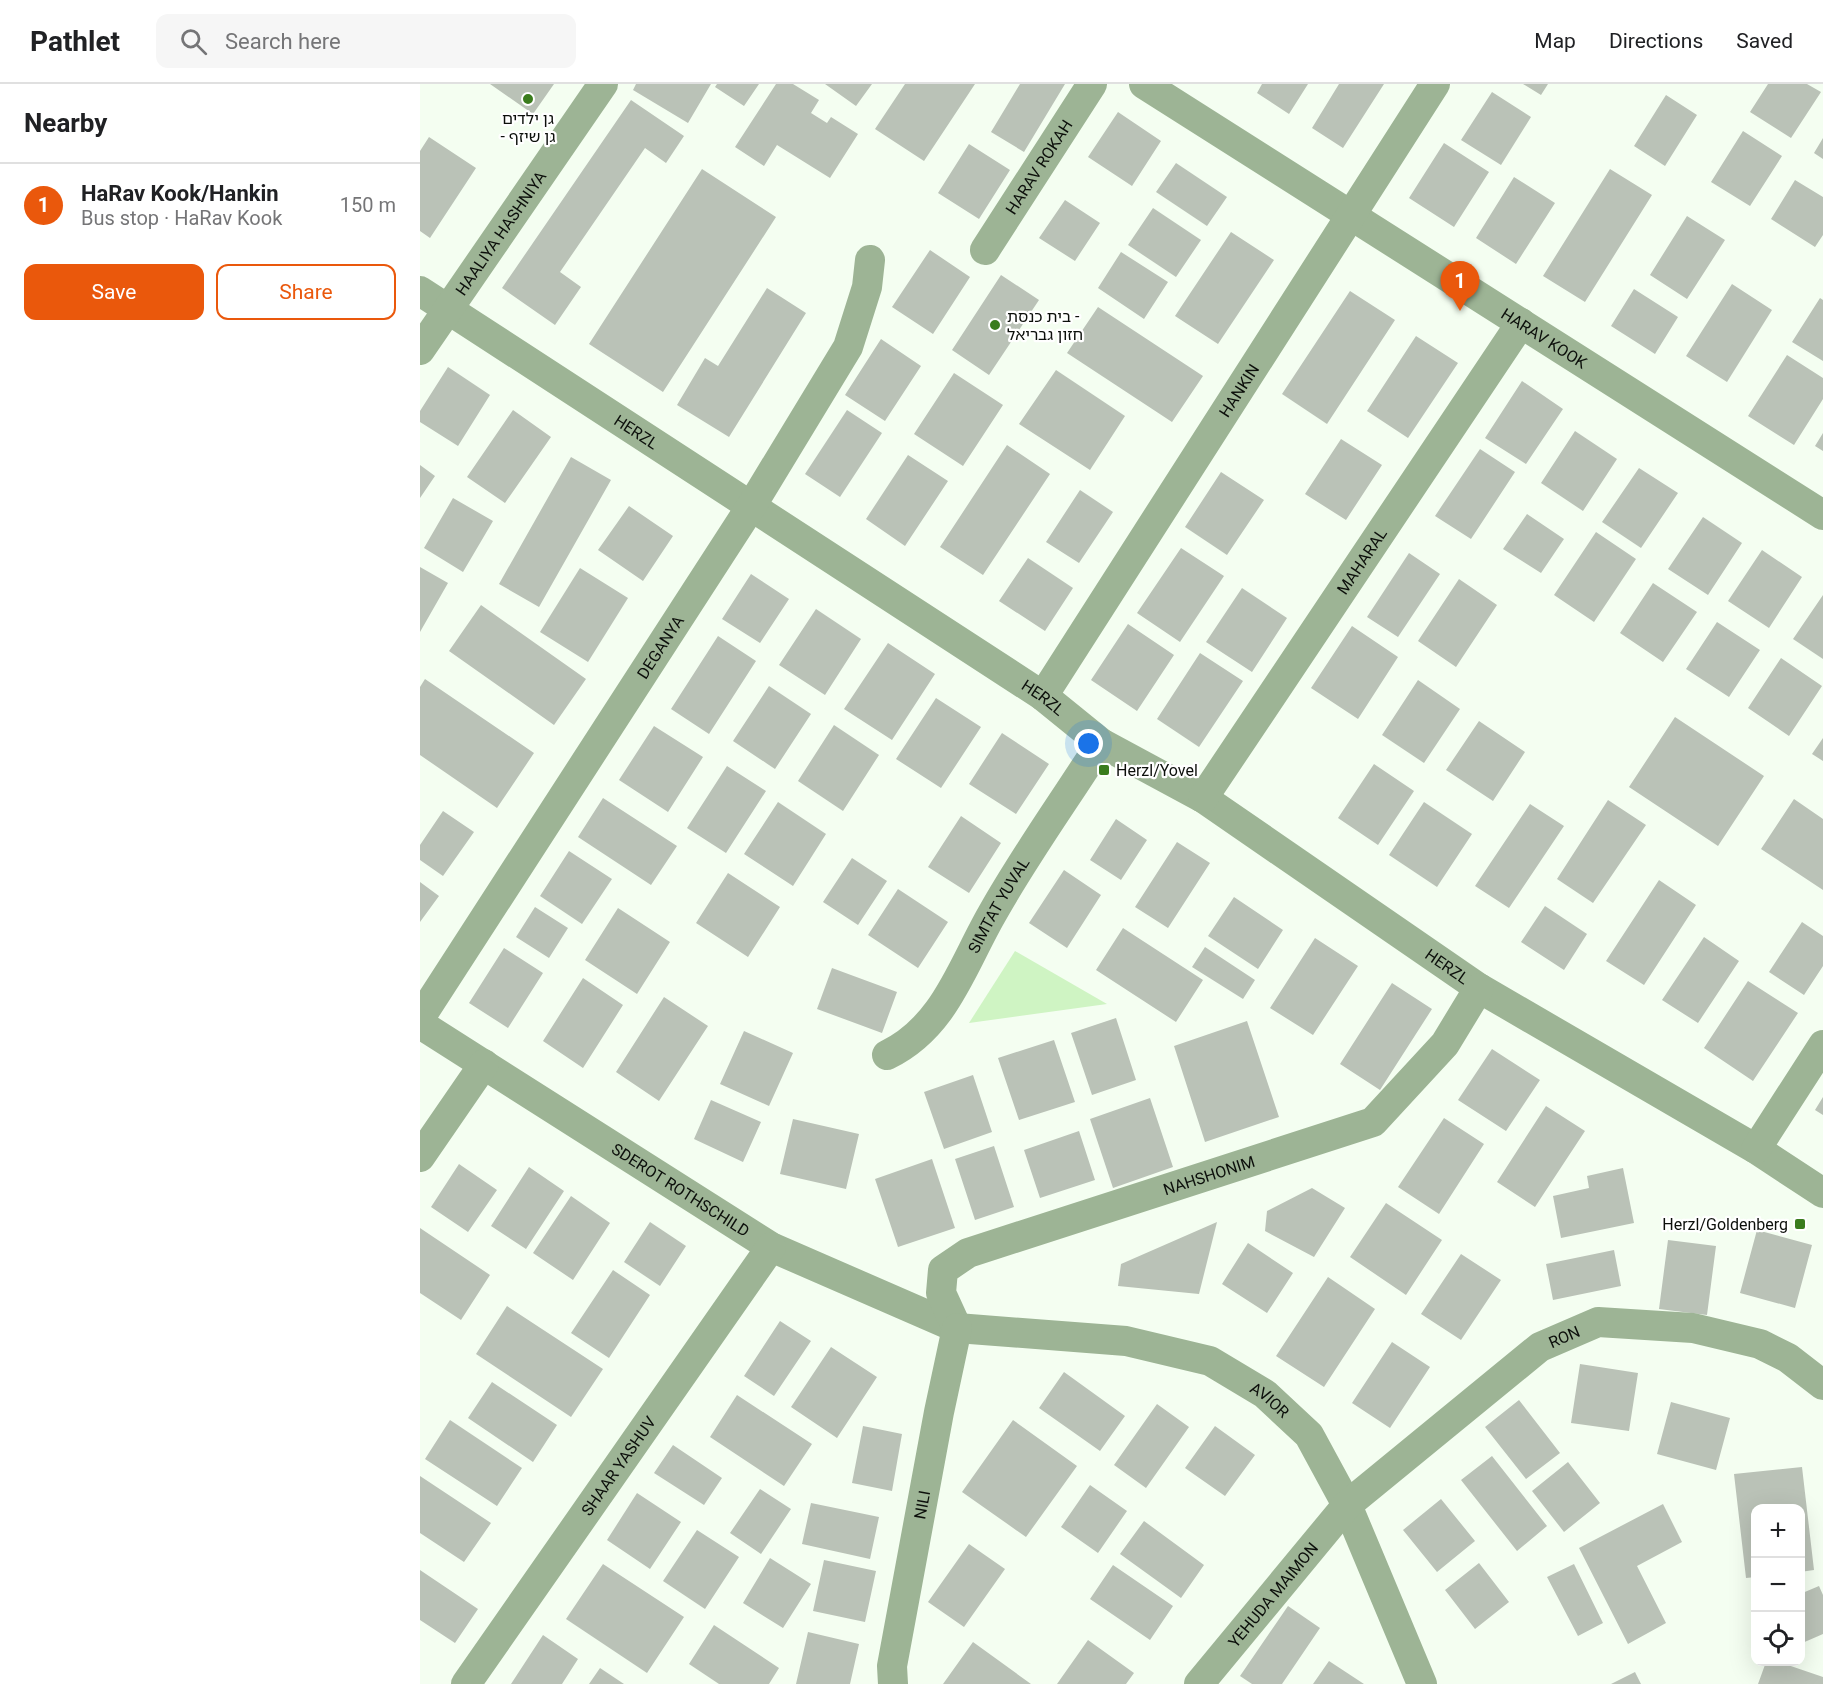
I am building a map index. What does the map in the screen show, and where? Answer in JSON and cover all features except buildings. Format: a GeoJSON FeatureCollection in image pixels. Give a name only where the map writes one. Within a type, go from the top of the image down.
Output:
{"type":"FeatureCollection","features":[{"type":"Feature","properties":{"kind":"street","name":"HAALIYA HASHNIYA"},"geometry":{"type":"LineString","coordinates":[[420,350],[603,84]]}},
{"type":"Feature","properties":{"kind":"street","name":"HARAV ROKAH"},"geometry":{"type":"LineString","coordinates":[[985,249],[1092,84]]}},
{"type":"Feature","properties":{"kind":"street","name":"HARAV KOOK"},"geometry":{"type":"LineString","coordinates":[[1144,84],[1823,515]]}},
{"type":"Feature","properties":{"kind":"street","name":"HANKIN"},"geometry":{"type":"LineString","coordinates":[[1043,696],[1435,84]]}},
{"type":"Feature","properties":{"kind":"street","name":"DEGANYA"},"geometry":{"type":"LineString","coordinates":[[420,1018],[752,505],[848,347],[867,287],[870,260]]}},
{"type":"Feature","properties":{"kind":"street","name":"HERZL"},"geometry":{"type":"LineString","coordinates":[[420,291],[1043,696],[1101,743],[1203,798],[1479,988],[1756,1149],[1823,1193]]}},
{"type":"Feature","properties":{"kind":"street","name":"MAHARAL"},"geometry":{"type":"LineString","coordinates":[[1203,798],[1521,323]]}},
{"type":"Feature","properties":{"kind":"street","name":"SIMTAT YUVAL"},"geometry":{"type":"LineString","coordinates":[[887,1055],[903,1047],[926,1029],[954,988],[991,914],[1101,743]]}},
{"type":"Feature","properties":{"kind":"street","name":"NAHSHONIM"},"geometry":{"type":"LineString","coordinates":[[957,1328],[941,1293],[943,1270],[968,1253],[1373,1122],[1445,1044],[1479,988]]}},
{"type":"Feature","properties":{"kind":"street","name":"SDEROT ROTHSCHILD"},"geometry":{"type":"LineString","coordinates":[[420,1024],[771,1247],[957,1328]]}},
{"type":"Feature","properties":{"kind":"street"},"geometry":{"type":"LineString","coordinates":[[1756,1149],[1823,1045]]}},
{"type":"Feature","properties":{"kind":"street"},"geometry":{"type":"LineString","coordinates":[[420,1157],[484,1064]]}},
{"type":"Feature","properties":{"kind":"street","name":"SHAAR YASHUV"},"geometry":{"type":"LineString","coordinates":[[466,1684],[771,1247]]}},
{"type":"Feature","properties":{"kind":"street","name":"RON"},"geometry":{"type":"LineString","coordinates":[[1347,1505],[1540,1347],[1598,1322],[1693,1328],[1760,1344],[1788,1358],[1823,1385]]}},
{"type":"Feature","properties":{"kind":"street","name":"AVIOR"},"geometry":{"type":"LineString","coordinates":[[957,1328],[1126,1341],[1210,1361],[1264,1394],[1309,1435],[1347,1505],[1422,1684]]}},
{"type":"Feature","properties":{"kind":"street","name":"NILI"},"geometry":{"type":"LineString","coordinates":[[893,1684],[892,1666],[939,1412],[957,1328]]}},
{"type":"Feature","properties":{"kind":"street","name":"YEHUDA MAIMON"},"geometry":{"type":"LineString","coordinates":[[1199,1684],[1347,1505]]}},
{"type":"Feature","properties":{"kind":"green space"},"geometry":{"type":"Polygon","coordinates":[[[1015,951],[1107,1004],[969,1023],[1015,951]]]}},
{"type":"Feature","properties":{"kind":"place","name":"גן ילדים - גן שיזף"},"geometry":{"type":"Point","coordinates":[528,99]}},
{"type":"Feature","properties":{"kind":"place","name":"HaRav Kook/Hankin"},"geometry":{"type":"Point","coordinates":[1460,311]}},
{"type":"Feature","properties":{"kind":"place","name":"בית כנסת - חזון גבריאל"},"geometry":{"type":"Point","coordinates":[995,325]}},
{"type":"Feature","properties":{"kind":"place","name":"Herzl/Yovel"},"geometry":{"type":"Point","coordinates":[1104,770]}},
{"type":"Feature","properties":{"kind":"place","name":"Herzl/Goldenberg"},"geometry":{"type":"Point","coordinates":[1800,1224]}}]}
